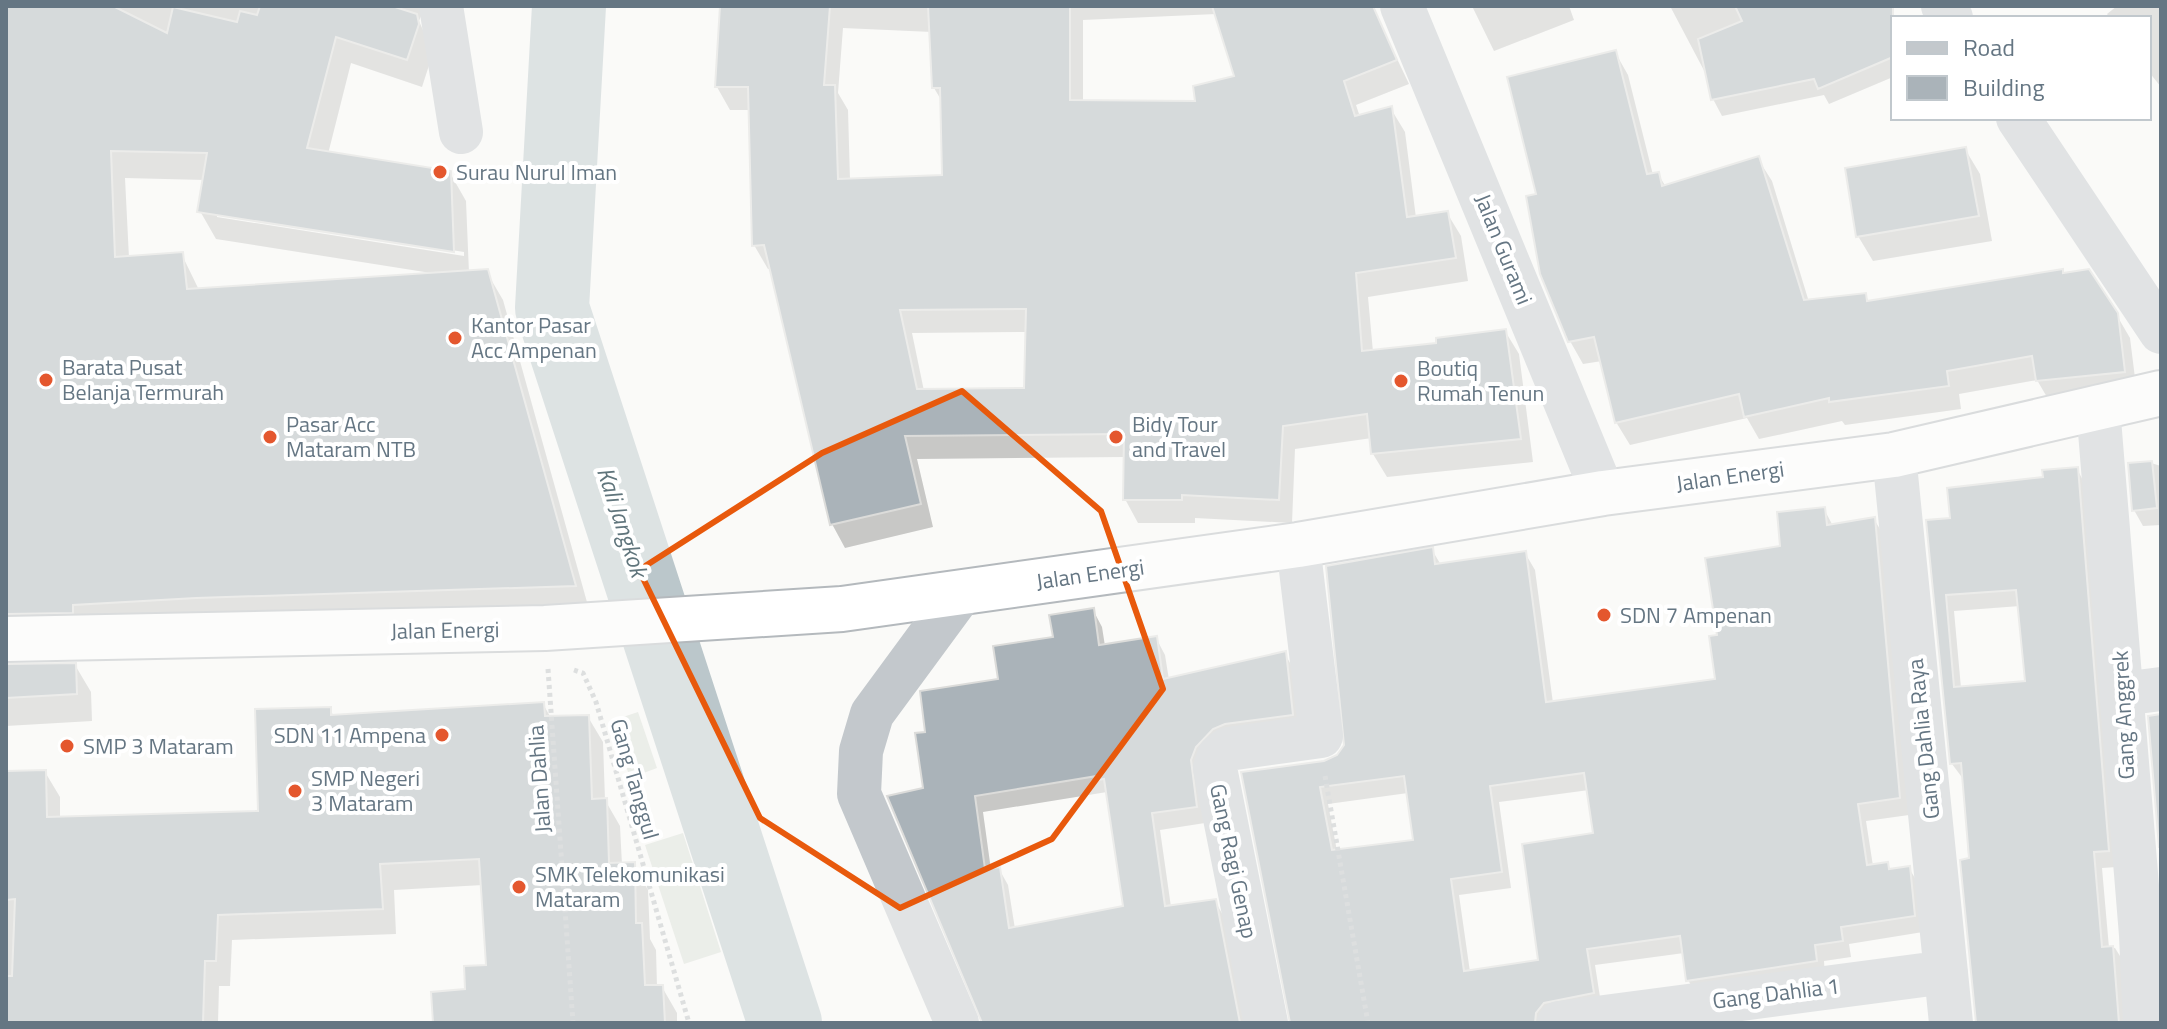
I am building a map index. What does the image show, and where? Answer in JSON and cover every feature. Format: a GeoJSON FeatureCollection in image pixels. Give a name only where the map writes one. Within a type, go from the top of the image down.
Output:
{"type":"FeatureCollection","features":[{"type":"Feature","properties":{"kind":"highway","name":"Jalan Energi"},"geometry":{"type":"LineString","coordinates":[[6,639],[584,624],[842,609],[1298,545],[1603,493],[1894,455],[2161,393]]}},
{"type":"Feature","properties":{"kind":"street"},"geometry":{"type":"LineString","coordinates":[[441,6],[461,132]]}},
{"type":"Feature","properties":{"kind":"street","name":"Jalan Gurami"},"geometry":{"type":"LineString","coordinates":[[1402,6],[1603,493]]}},
{"type":"Feature","properties":{"kind":"street"},"geometry":{"type":"LineString","coordinates":[[2019,120],[2161,332]]}},
{"type":"Feature","properties":{"kind":"street","name":"Gang Anggrek"},"geometry":{"type":"LineString","coordinates":[[2098,407],[2142,692],[2151,934],[2145,1023]]}},
{"type":"Feature","properties":{"kind":"street","name":"Gang Dahlia Raya"},"geometry":{"type":"LineString","coordinates":[[1894,455],[1951,1023]]}},
{"type":"Feature","properties":{"kind":"street"},"geometry":{"type":"LineString","coordinates":[[1298,545],[1321,736]]}},
{"type":"Feature","properties":{"kind":"street"},"geometry":{"type":"LineString","coordinates":[[957,1023],[859,794],[861,751],[872,714],[961,593]]}},
{"type":"Feature","properties":{"kind":"street","name":"Gang Ragi Genap"},"geometry":{"type":"LineString","coordinates":[[1266,1023],[1215,768],[1219,756],[1228,749],[1321,736]]}},
{"type":"Feature","properties":{"kind":"street","name":"Gang Dahlia 1"},"geometry":{"type":"LineString","coordinates":[[1559,1023],[1946,972]]}},
{"type":"Feature","properties":{"kind":"path","name":"Jalan Dahlia"},"geometry":{"type":"LineString","coordinates":[[559,666],[547,662],[573,1023]]}},
{"type":"Feature","properties":{"kind":"path","name":"Gang Tanggul"},"geometry":{"type":"LineString","coordinates":[[571,670],[583,673],[596,702],[689,1023]]}},
{"type":"Feature","properties":{"kind":"path"},"geometry":{"type":"LineString","coordinates":[[1321,736],[1344,898],[1368,1023]]}},
{"type":"Feature","properties":{"kind":"highlighted area"},"geometry":{"type":"Polygon","coordinates":[[[962,391],[1101,511],[1163,689],[1052,839],[900,908],[760,818],[639,570],[822,453],[962,391]]]}},
{"type":"Feature","properties":{"kind":"shaded area"},"geometry":{"type":"Polygon","coordinates":[[[638,712],[657,768],[630,778],[611,721],[638,712]]]}},
{"type":"Feature","properties":{"kind":"shaded area"},"geometry":{"type":"Polygon","coordinates":[[[683,833],[721,952],[684,964],[645,845],[683,833]]]}},
{"type":"Feature","properties":{"kind":"building","name":"Pasar Acc Mataram NTB"},"geometry":{"type":"Polygon","coordinates":[[[6,6],[113,6],[167,33],[173,7],[237,22],[240,11],[257,15],[260,6],[392,6],[417,14],[419,24],[407,60],[336,37],[307,148],[451,171],[454,252],[197,212],[207,153],[111,151],[115,257],[183,252],[187,289],[488,269],[576,586],[196,598],[73,605],[73,613],[6,614],[6,6]]]}},
{"type":"Feature","properties":{"kind":"building"},"geometry":{"type":"Polygon","coordinates":[[[720,6],[830,6],[824,85],[835,85],[838,179],[942,175],[940,88],[932,88],[928,6],[1070,6],[1070,100],[1195,101],[1193,86],[1234,76],[1212,6],[1373,6],[1397,60],[1344,81],[1355,116],[1392,106],[1407,217],[1448,211],[1456,258],[1356,273],[1362,351],[1436,343],[1436,338],[1506,329],[1521,439],[1371,454],[1367,414],[1283,426],[1279,500],[1182,495],[1182,500],[1123,500],[1124,434],[905,436],[921,504],[830,525],[764,245],[752,246],[748,87],[715,87],[720,6]],[[1026,309],[900,310],[917,389],[1024,388],[1026,309]]]}},
{"type":"Feature","properties":{"kind":"building"},"geometry":{"type":"Polygon","coordinates":[[[1735,6],[1893,6],[1891,58],[1818,89],[1814,79],[1711,100],[1698,39],[1742,21],[1735,6]]]}},
{"type":"Feature","properties":{"kind":"building"},"geometry":{"type":"Polygon","coordinates":[[[1616,50],[1647,174],[1659,172],[1662,186],[1759,156],[1804,300],[1866,293],[1867,301],[2063,269],[2063,273],[2089,269],[2118,313],[2125,372],[2036,381],[2032,356],[1947,371],[1949,386],[1829,402],[1829,398],[1744,417],[1739,394],[1615,423],[1594,337],[1568,342],[1540,274],[1526,196],[1536,194],[1507,77],[1616,50]]]}},
{"type":"Feature","properties":{"kind":"building"},"geometry":{"type":"Polygon","coordinates":[[[1966,147],[1979,216],[1856,237],[1845,168],[1966,147]]]}},
{"type":"Feature","properties":{"kind":"building"},"geometry":{"type":"Polygon","coordinates":[[[2152,461],[2157,508],[2132,511],[2128,463],[2152,461]]]}},
{"type":"Feature","properties":{"kind":"building"},"geometry":{"type":"Polygon","coordinates":[[[2078,467],[2109,851],[2094,852],[2102,947],[2113,946],[2119,1023],[1976,1023],[1960,860],[1969,858],[1961,763],[1950,764],[1926,520],[1950,518],[1947,488],[2043,477],[2042,470],[2078,467]],[[2016,590],[1946,595],[1954,687],[2025,681],[2016,590]]]}},
{"type":"Feature","properties":{"kind":"building"},"geometry":{"type":"Polygon","coordinates":[[[1825,507],[1827,525],[1875,517],[1900,798],[1858,804],[1867,865],[1888,862],[1889,869],[1910,866],[1915,916],[1841,927],[1843,941],[1815,945],[1817,961],[1686,981],[1680,936],[1587,949],[1594,993],[1544,1003],[1536,1013],[1535,1023],[1290,1023],[1241,772],[1324,761],[1337,755],[1344,745],[1326,566],[1433,547],[1435,564],[1526,551],[1546,702],[1715,679],[1709,636],[1717,635],[1705,558],[1780,546],[1777,512],[1825,507]],[[1584,773],[1490,786],[1502,872],[1451,879],[1464,971],[1538,960],[1522,844],[1593,833],[1584,773]],[[1404,776],[1320,787],[1332,850],[1413,840],[1404,776]]]}},
{"type":"Feature","properties":{"kind":"building"},"geometry":{"type":"Polygon","coordinates":[[[1094,608],[1099,645],[1157,636],[1163,679],[1286,651],[1293,715],[1225,724],[1213,729],[1196,747],[1191,760],[1197,807],[1152,813],[1165,906],[1216,899],[1240,1023],[982,1023],[887,796],[923,788],[915,733],[925,732],[920,691],[998,679],[993,646],[1053,637],[1049,615],[1094,608]],[[1097,776],[975,796],[985,869],[1000,867],[1009,928],[1123,906],[1104,779],[1098,780],[1097,776]]]}},
{"type":"Feature","properties":{"kind":"building"},"geometry":{"type":"Polygon","coordinates":[[[76,663],[77,694],[6,698],[6,664],[76,663]]]}},
{"type":"Feature","properties":{"kind":"building"},"geometry":{"type":"Polygon","coordinates":[[[544,702],[545,716],[589,715],[592,799],[607,798],[609,863],[635,862],[636,923],[642,923],[645,985],[663,985],[665,1023],[433,1023],[431,992],[465,989],[464,966],[486,965],[479,859],[380,864],[383,909],[218,915],[216,961],[205,961],[203,1023],[6,1023],[6,976],[12,976],[15,899],[6,900],[6,771],[46,770],[47,817],[258,811],[255,709],[331,707],[331,715],[544,702]]]}},
{"type":"Feature","properties":{"kind":"building"},"geometry":{"type":"Polygon","coordinates":[[[2161,714],[2161,847],[2159,847],[2148,716],[2161,714]]]}},
{"type":"Feature","properties":{"kind":"waterway","name":"Kali Jangkok"},"geometry":{"type":"LineString","coordinates":[[569,6],[552,308],[785,1023]]}},
{"type":"Feature","properties":{"kind":"place","name":"Surau Nurul Iman"},"geometry":{"type":"Point","coordinates":[440,172]}},
{"type":"Feature","properties":{"kind":"place","name":"Kantor Pasar Acc Ampenan"},"geometry":{"type":"Point","coordinates":[455,338]}},
{"type":"Feature","properties":{"kind":"place","name":"Barata Pusat Belanja Termurah"},"geometry":{"type":"Point","coordinates":[46,380]}},
{"type":"Feature","properties":{"kind":"place","name":"Boutiq Rumah Tenun"},"geometry":{"type":"Point","coordinates":[1401,381]}},
{"type":"Feature","properties":{"kind":"place","name":"Pasar Acc Mataram NTB"},"geometry":{"type":"Point","coordinates":[270,437]}},
{"type":"Feature","properties":{"kind":"place","name":"Bidy Tour and Travel"},"geometry":{"type":"Point","coordinates":[1116,437]}},
{"type":"Feature","properties":{"kind":"place","name":"SDN 7 Ampenan"},"geometry":{"type":"Point","coordinates":[1604,615]}},
{"type":"Feature","properties":{"kind":"place","name":"SDN 11 Ampena"},"geometry":{"type":"Point","coordinates":[442,735]}},
{"type":"Feature","properties":{"kind":"place","name":"SMP 3 Mataram"},"geometry":{"type":"Point","coordinates":[67,746]}},
{"type":"Feature","properties":{"kind":"place","name":"SMP Negeri 3 Mataram"},"geometry":{"type":"Point","coordinates":[295,791]}},
{"type":"Feature","properties":{"kind":"place","name":"SMK Telekomunikasi Mataram"},"geometry":{"type":"Point","coordinates":[519,887]}}]}
